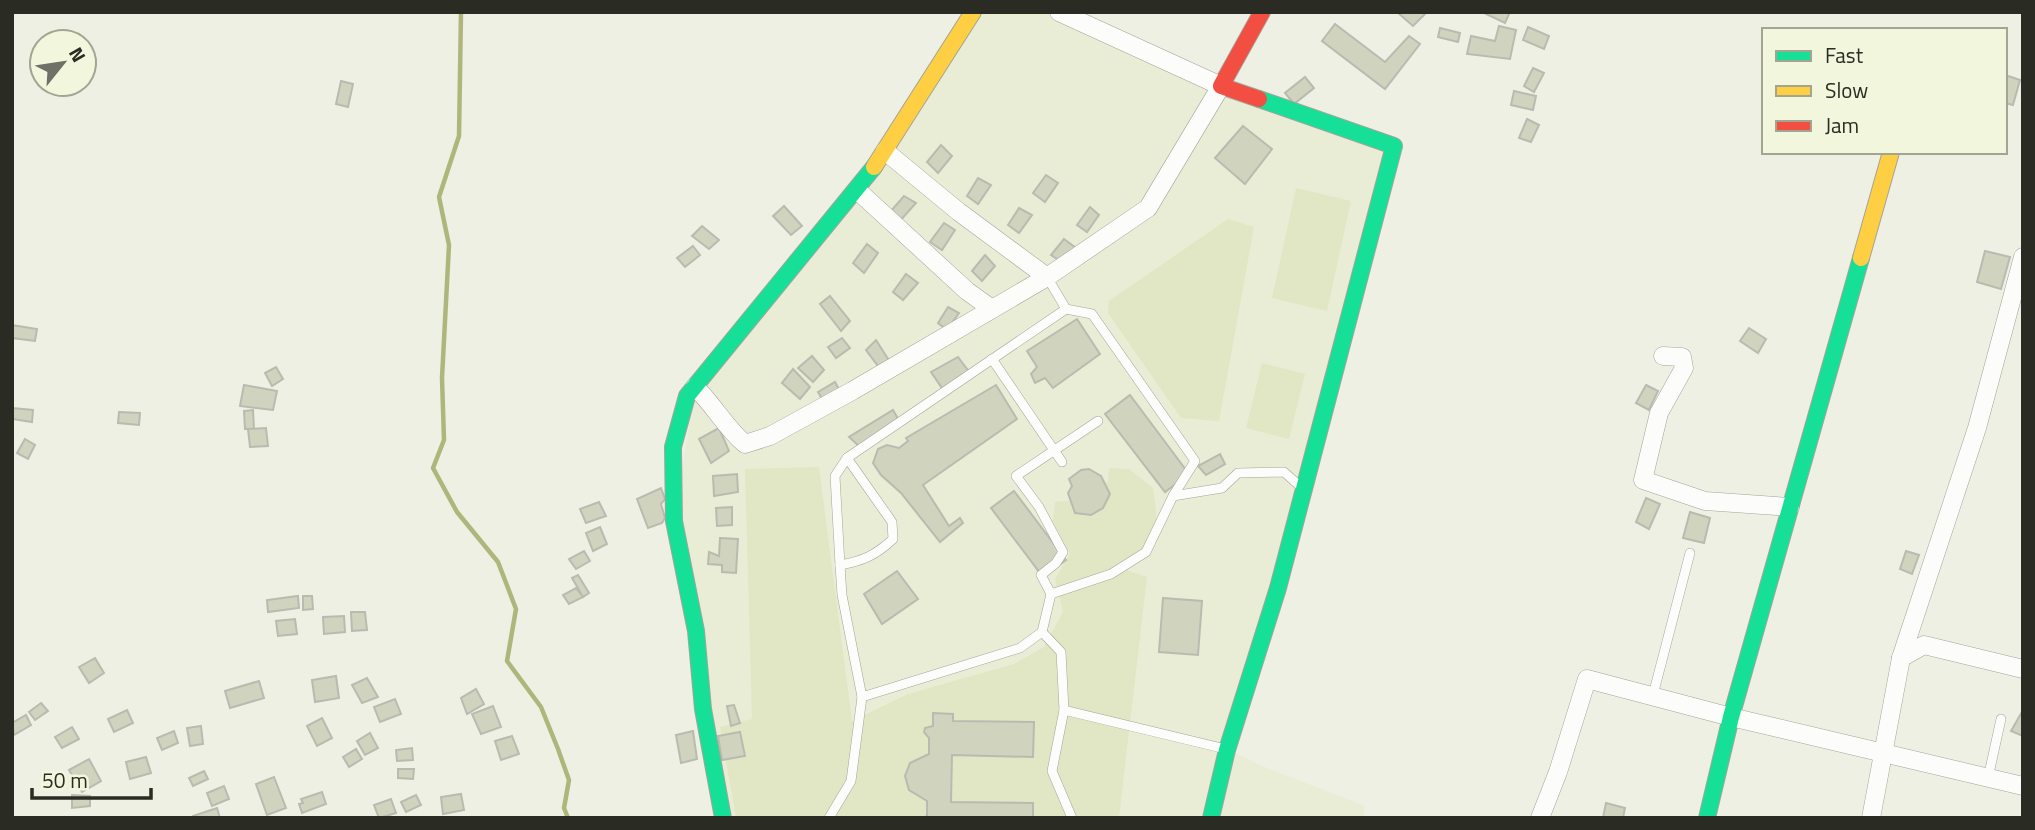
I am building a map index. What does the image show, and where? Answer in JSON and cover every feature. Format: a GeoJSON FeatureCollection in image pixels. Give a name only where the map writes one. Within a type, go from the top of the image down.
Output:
{"type":"FeatureCollection","features":[{"type":"Feature","properties":{"kind":"street"},"geometry":{"type":"LineString","coordinates":[[723,818],[703,709],[696,631],[674,522],[673,447],[687,396],[857,190],[960,36],[972,12]]}},
{"type":"Feature","properties":{"kind":"street"},"geometry":{"type":"LineString","coordinates":[[1059,12],[1221,86],[1394,146],[1278,588],[1227,750],[1211,818]]}},
{"type":"Feature","properties":{"kind":"street"},"geometry":{"type":"LineString","coordinates":[[695,387],[711,402],[727,428],[745,444],[782,430],[1047,277],[1148,208],[1262,12]]}},
{"type":"Feature","properties":{"kind":"street"},"geometry":{"type":"LineString","coordinates":[[885,151],[959,212],[1047,277]]}},
{"type":"Feature","properties":{"kind":"street"},"geometry":{"type":"LineString","coordinates":[[1707,818],[1731,717],[1890,154]]}},
{"type":"Feature","properties":{"kind":"street"},"geometry":{"type":"LineString","coordinates":[[857,190],[967,291],[992,309]]}},
{"type":"Feature","properties":{"kind":"street"},"geometry":{"type":"LineString","coordinates":[[1871,818],[1901,658],[1977,428],[2023,257]]}},
{"type":"Feature","properties":{"kind":"street"},"geometry":{"type":"LineString","coordinates":[[1663,356],[1682,357],[1684,368],[1659,413],[1643,480],[1705,500],[1790,506]]}},
{"type":"Feature","properties":{"kind":"street"},"geometry":{"type":"LineString","coordinates":[[1901,658],[1924,645],[2023,669]]}},
{"type":"Feature","properties":{"kind":"street"},"geometry":{"type":"LineString","coordinates":[[1540,818],[1558,772],[1587,679],[1731,717],[2023,786]]}},
{"type":"Feature","properties":{"kind":"lane"},"geometry":{"type":"LineString","coordinates":[[1047,277],[1066,309]]}},
{"type":"Feature","properties":{"kind":"lane"},"geometry":{"type":"LineString","coordinates":[[829,818],[851,782],[862,697],[842,595],[835,476],[847,458],[1066,309],[1092,314],[1195,461],[1173,496],[1146,552],[1111,574],[1051,594]]}},
{"type":"Feature","properties":{"kind":"lane"},"geometry":{"type":"LineString","coordinates":[[992,359],[1062,462]]}},
{"type":"Feature","properties":{"kind":"lane"},"geometry":{"type":"LineString","coordinates":[[862,697],[1020,648],[1042,632],[1051,594],[1041,575],[1056,563],[1063,552],[1039,507],[1016,476],[1098,421]]}},
{"type":"Feature","properties":{"kind":"lane"},"geometry":{"type":"LineString","coordinates":[[840,565],[862,561],[879,552],[893,539],[892,522],[847,458]]}},
{"type":"Feature","properties":{"kind":"lane"},"geometry":{"type":"LineString","coordinates":[[1173,496],[1222,488],[1238,473],[1284,472],[1303,489]]}},
{"type":"Feature","properties":{"kind":"lane"},"geometry":{"type":"LineString","coordinates":[[1653,695],[1690,553]]}},
{"type":"Feature","properties":{"kind":"lane"},"geometry":{"type":"LineString","coordinates":[[1042,632],[1061,652],[1064,710],[1052,771],[1072,818]]}},
{"type":"Feature","properties":{"kind":"lane"},"geometry":{"type":"LineString","coordinates":[[1064,710],[1227,750]]}},
{"type":"Feature","properties":{"kind":"lane"},"geometry":{"type":"LineString","coordinates":[[1988,778],[2001,719]]}},
{"type":"Feature","properties":{"kind":"shaded area"},"geometry":{"type":"Polygon","coordinates":[[[973,12],[1059,12],[1394,146],[1227,749],[1262,766],[1365,806],[1363,818],[723,818],[674,521],[695,387],[744,335],[973,12]]]}},
{"type":"Feature","properties":{"kind":"shaded area"},"geometry":{"type":"Polygon","coordinates":[[[1296,188],[1351,201],[1327,311],[1272,298],[1296,188]]]}},
{"type":"Feature","properties":{"kind":"shaded area"},"geometry":{"type":"Polygon","coordinates":[[[1228,219],[1254,227],[1219,421],[1181,418],[1108,313],[1109,301],[1228,219]]]}},
{"type":"Feature","properties":{"kind":"shaded area"},"geometry":{"type":"Polygon","coordinates":[[[1262,363],[1305,374],[1289,439],[1246,428],[1262,363]]]}},
{"type":"Feature","properties":{"kind":"shaded area"},"geometry":{"type":"Polygon","coordinates":[[[819,467],[852,721],[908,694],[1014,664],[1044,647],[1063,612],[1055,579],[1070,554],[1053,521],[1055,502],[1088,499],[1108,481],[1109,468],[1129,469],[1153,488],[1156,515],[1154,535],[1145,552],[1124,569],[1147,577],[1119,818],[736,818],[720,727],[752,719],[745,469],[819,467]]]}},
{"type":"Feature","properties":{"kind":"building"},"geometry":{"type":"Polygon","coordinates":[[[1397,12],[1427,12],[1413,26],[1397,12]]]}},
{"type":"Feature","properties":{"kind":"building"},"geometry":{"type":"Polygon","coordinates":[[[1482,12],[1510,12],[1505,23],[1482,12]]]}},
{"type":"Feature","properties":{"kind":"building"},"geometry":{"type":"Polygon","coordinates":[[[1335,24],[1385,62],[1409,36],[1420,44],[1385,89],[1322,41],[1335,24]]]}},
{"type":"Feature","properties":{"kind":"building"},"geometry":{"type":"Polygon","coordinates":[[[1499,26],[1516,30],[1510,59],[1467,54],[1471,36],[1495,41],[1499,26]]]}},
{"type":"Feature","properties":{"kind":"building"},"geometry":{"type":"Polygon","coordinates":[[[1528,27],[1549,36],[1544,49],[1523,40],[1528,27]]]}},
{"type":"Feature","properties":{"kind":"building"},"geometry":{"type":"Polygon","coordinates":[[[1440,28],[1460,33],[1458,42],[1438,37],[1440,28]]]}},
{"type":"Feature","properties":{"kind":"building"},"geometry":{"type":"Polygon","coordinates":[[[1533,68],[1544,73],[1534,92],[1524,86],[1533,68]]]}},
{"type":"Feature","properties":{"kind":"building"},"geometry":{"type":"Polygon","coordinates":[[[2007,76],[2020,80],[2013,105],[2007,104],[2007,76]]]}},
{"type":"Feature","properties":{"kind":"building"},"geometry":{"type":"Polygon","coordinates":[[[1305,77],[1314,88],[1294,104],[1285,93],[1305,77]]]}},
{"type":"Feature","properties":{"kind":"building"},"geometry":{"type":"Polygon","coordinates":[[[341,81],[353,84],[348,107],[336,104],[341,81]]]}},
{"type":"Feature","properties":{"kind":"building"},"geometry":{"type":"Polygon","coordinates":[[[1514,91],[1536,96],[1533,110],[1511,105],[1514,91]]]}},
{"type":"Feature","properties":{"kind":"building"},"geometry":{"type":"Polygon","coordinates":[[[1527,119],[1539,125],[1531,142],[1519,138],[1527,119]]]}},
{"type":"Feature","properties":{"kind":"building"},"geometry":{"type":"Polygon","coordinates":[[[1243,126],[1272,149],[1245,184],[1215,158],[1243,126]]]}},
{"type":"Feature","properties":{"kind":"building"},"geometry":{"type":"Polygon","coordinates":[[[941,145],[952,156],[938,173],[927,162],[941,145]]]}},
{"type":"Feature","properties":{"kind":"building"},"geometry":{"type":"Polygon","coordinates":[[[1046,175],[1058,183],[1045,202],[1033,193],[1046,175]]]}},
{"type":"Feature","properties":{"kind":"building"},"geometry":{"type":"Polygon","coordinates":[[[978,178],[991,185],[978,204],[967,196],[978,178]]]}},
{"type":"Feature","properties":{"kind":"building"},"geometry":{"type":"Polygon","coordinates":[[[904,196],[916,203],[899,222],[890,212],[904,196]]]}},
{"type":"Feature","properties":{"kind":"building"},"geometry":{"type":"Polygon","coordinates":[[[784,206],[802,226],[791,235],[773,216],[784,206]]]}},
{"type":"Feature","properties":{"kind":"building"},"geometry":{"type":"Polygon","coordinates":[[[1090,207],[1099,215],[1087,232],[1077,225],[1090,207]]]}},
{"type":"Feature","properties":{"kind":"building"},"geometry":{"type":"Polygon","coordinates":[[[1019,208],[1032,215],[1019,233],[1008,225],[1019,208]]]}},
{"type":"Feature","properties":{"kind":"building"},"geometry":{"type":"Polygon","coordinates":[[[944,223],[955,230],[942,250],[930,242],[944,223]]]}},
{"type":"Feature","properties":{"kind":"building"},"geometry":{"type":"Polygon","coordinates":[[[702,226],[719,240],[709,249],[692,236],[702,226]]]}},
{"type":"Feature","properties":{"kind":"building"},"geometry":{"type":"Polygon","coordinates":[[[1064,239],[1076,248],[1063,263],[1051,255],[1064,239]]]}},
{"type":"Feature","properties":{"kind":"building"},"geometry":{"type":"Polygon","coordinates":[[[867,244],[878,253],[864,273],[853,263],[867,244]]]}},
{"type":"Feature","properties":{"kind":"building"},"geometry":{"type":"Polygon","coordinates":[[[693,246],[700,255],[685,267],[677,258],[693,246]]]}},
{"type":"Feature","properties":{"kind":"building"},"geometry":{"type":"Polygon","coordinates":[[[1985,251],[2010,257],[2001,289],[1977,282],[1985,251]]]}},
{"type":"Feature","properties":{"kind":"building"},"geometry":{"type":"Polygon","coordinates":[[[985,255],[995,266],[982,281],[972,271],[985,255]]]}},
{"type":"Feature","properties":{"kind":"building"},"geometry":{"type":"Polygon","coordinates":[[[906,274],[918,283],[903,300],[893,292],[906,274]]]}},
{"type":"Feature","properties":{"kind":"building"},"geometry":{"type":"Polygon","coordinates":[[[830,296],[850,321],[841,331],[820,304],[830,296]]]}},
{"type":"Feature","properties":{"kind":"building"},"geometry":{"type":"Polygon","coordinates":[[[948,307],[959,313],[947,330],[938,323],[948,307]]]}},
{"type":"Feature","properties":{"kind":"building"},"geometry":{"type":"Polygon","coordinates":[[[1077,319],[1100,354],[1053,388],[1045,378],[1035,383],[1031,374],[1037,367],[1027,351],[1077,319]]]}},
{"type":"Feature","properties":{"kind":"building"},"geometry":{"type":"Polygon","coordinates":[[[12,325],[37,329],[35,341],[12,338],[12,325]]]}},
{"type":"Feature","properties":{"kind":"building"},"geometry":{"type":"Polygon","coordinates":[[[1749,328],[1766,339],[1758,353],[1740,341],[1749,328]]]}},
{"type":"Feature","properties":{"kind":"building"},"geometry":{"type":"Polygon","coordinates":[[[842,338],[850,348],[836,358],[828,347],[842,338]]]}},
{"type":"Feature","properties":{"kind":"building"},"geometry":{"type":"Polygon","coordinates":[[[876,340],[890,362],[881,370],[866,350],[876,340]]]}},
{"type":"Feature","properties":{"kind":"building"},"geometry":{"type":"Polygon","coordinates":[[[812,356],[824,370],[813,382],[798,368],[812,356]]]}},
{"type":"Feature","properties":{"kind":"building"},"geometry":{"type":"Polygon","coordinates":[[[958,357],[970,373],[944,391],[931,372],[958,357]]]}},
{"type":"Feature","properties":{"kind":"building"},"geometry":{"type":"Polygon","coordinates":[[[276,367],[283,379],[272,386],[265,373],[276,367]]]}},
{"type":"Feature","properties":{"kind":"building"},"geometry":{"type":"Polygon","coordinates":[[[793,369],[810,387],[800,399],[782,383],[793,369]]]}},
{"type":"Feature","properties":{"kind":"building"},"geometry":{"type":"Polygon","coordinates":[[[835,382],[842,395],[827,407],[818,392],[835,382]]]}},
{"type":"Feature","properties":{"kind":"building"},"geometry":{"type":"Polygon","coordinates":[[[244,385],[277,391],[273,410],[240,406],[244,385]]]}},
{"type":"Feature","properties":{"kind":"building"},"geometry":{"type":"Polygon","coordinates":[[[996,385],[1017,419],[923,485],[949,526],[960,518],[963,523],[940,542],[873,463],[878,449],[887,445],[899,448],[908,441],[906,438],[996,385]]]}},
{"type":"Feature","properties":{"kind":"building"},"geometry":{"type":"Polygon","coordinates":[[[1646,385],[1658,391],[1649,410],[1636,403],[1646,385]]]}},
{"type":"Feature","properties":{"kind":"building"},"geometry":{"type":"Polygon","coordinates":[[[1130,395],[1189,474],[1165,492],[1105,414],[1130,395]]]}},
{"type":"Feature","properties":{"kind":"building"},"geometry":{"type":"Polygon","coordinates":[[[12,408],[33,410],[32,422],[12,419],[12,408]]]}},
{"type":"Feature","properties":{"kind":"building"},"geometry":{"type":"Polygon","coordinates":[[[253,410],[254,429],[245,429],[244,411],[253,410]]]}},
{"type":"Feature","properties":{"kind":"building"},"geometry":{"type":"Polygon","coordinates":[[[893,410],[901,424],[861,448],[849,437],[893,410]]]}},
{"type":"Feature","properties":{"kind":"building"},"geometry":{"type":"Polygon","coordinates":[[[119,412],[140,413],[139,425],[118,423],[119,412]]]}},
{"type":"Feature","properties":{"kind":"building"},"geometry":{"type":"Polygon","coordinates":[[[266,428],[268,446],[250,447],[248,429],[266,428]]]}},
{"type":"Feature","properties":{"kind":"building"},"geometry":{"type":"Polygon","coordinates":[[[719,428],[729,451],[711,463],[699,439],[719,428]]]}},
{"type":"Feature","properties":{"kind":"building"},"geometry":{"type":"Polygon","coordinates":[[[25,439],[35,445],[28,459],[17,453],[25,439]]]}},
{"type":"Feature","properties":{"kind":"building"},"geometry":{"type":"Polygon","coordinates":[[[1220,454],[1225,464],[1206,475],[1198,466],[1220,454]]]}},
{"type":"Feature","properties":{"kind":"building"},"geometry":{"type":"Polygon","coordinates":[[[1089,469],[1101,476],[1110,494],[1103,508],[1091,515],[1075,513],[1068,493],[1072,486],[1069,479],[1081,470],[1089,469]]]}},
{"type":"Feature","properties":{"kind":"building"},"geometry":{"type":"Polygon","coordinates":[[[737,474],[738,492],[714,496],[713,476],[737,474]]]}},
{"type":"Feature","properties":{"kind":"building"},"geometry":{"type":"Polygon","coordinates":[[[661,488],[665,499],[661,504],[665,518],[662,523],[648,528],[637,499],[661,488]]]}},
{"type":"Feature","properties":{"kind":"building"},"geometry":{"type":"Polygon","coordinates":[[[1014,491],[1066,560],[1043,577],[991,508],[1014,491]]]}},
{"type":"Feature","properties":{"kind":"building"},"geometry":{"type":"Polygon","coordinates":[[[1646,498],[1660,504],[1649,529],[1636,522],[1646,498]]]}},
{"type":"Feature","properties":{"kind":"building"},"geometry":{"type":"Polygon","coordinates":[[[599,502],[606,516],[586,523],[580,509],[599,502]]]}},
{"type":"Feature","properties":{"kind":"building"},"geometry":{"type":"Polygon","coordinates":[[[732,507],[732,525],[717,526],[716,508],[732,507]]]}},
{"type":"Feature","properties":{"kind":"building"},"geometry":{"type":"Polygon","coordinates":[[[1690,512],[1710,518],[1704,543],[1683,538],[1690,512]]]}},
{"type":"Feature","properties":{"kind":"building"},"geometry":{"type":"Polygon","coordinates":[[[600,527],[607,544],[593,551],[586,533],[600,527]]]}},
{"type":"Feature","properties":{"kind":"building"},"geometry":{"type":"Polygon","coordinates":[[[720,538],[738,539],[736,573],[722,572],[722,565],[708,564],[709,552],[719,556],[720,538]]]}},
{"type":"Feature","properties":{"kind":"building"},"geometry":{"type":"Polygon","coordinates":[[[584,551],[590,561],[576,569],[569,559],[584,551]]]}},
{"type":"Feature","properties":{"kind":"building"},"geometry":{"type":"Polygon","coordinates":[[[1906,551],[1919,555],[1912,574],[1900,569],[1906,551]]]}},
{"type":"Feature","properties":{"kind":"building"},"geometry":{"type":"Polygon","coordinates":[[[897,571],[918,599],[882,624],[864,594],[897,571]]]}},
{"type":"Feature","properties":{"kind":"building"},"geometry":{"type":"Polygon","coordinates":[[[578,575],[589,593],[583,597],[572,578],[578,575]]]}},
{"type":"Feature","properties":{"kind":"building"},"geometry":{"type":"Polygon","coordinates":[[[576,588],[583,597],[569,604],[563,595],[576,588]]]}},
{"type":"Feature","properties":{"kind":"building"},"geometry":{"type":"Polygon","coordinates":[[[298,596],[299,608],[268,612],[267,600],[298,596]]]}},
{"type":"Feature","properties":{"kind":"building"},"geometry":{"type":"Polygon","coordinates":[[[303,596],[312,596],[313,609],[303,610],[303,596]]]}},
{"type":"Feature","properties":{"kind":"building"},"geometry":{"type":"Polygon","coordinates":[[[1163,598],[1202,601],[1198,655],[1159,652],[1163,598]]]}},
{"type":"Feature","properties":{"kind":"building"},"geometry":{"type":"Polygon","coordinates":[[[351,612],[365,612],[367,630],[352,631],[351,612]]]}},
{"type":"Feature","properties":{"kind":"building"},"geometry":{"type":"Polygon","coordinates":[[[344,616],[345,632],[324,634],[323,617],[344,616]]]}},
{"type":"Feature","properties":{"kind":"building"},"geometry":{"type":"Polygon","coordinates":[[[295,619],[297,634],[278,636],[276,621],[295,619]]]}},
{"type":"Feature","properties":{"kind":"building"},"geometry":{"type":"Polygon","coordinates":[[[95,658],[104,673],[89,683],[79,667],[95,658]]]}},
{"type":"Feature","properties":{"kind":"building"},"geometry":{"type":"Polygon","coordinates":[[[336,676],[339,698],[315,702],[312,680],[336,676]]]}},
{"type":"Feature","properties":{"kind":"building"},"geometry":{"type":"Polygon","coordinates":[[[367,678],[378,697],[362,703],[352,685],[367,678]]]}},
{"type":"Feature","properties":{"kind":"building"},"geometry":{"type":"Polygon","coordinates":[[[259,681],[264,698],[230,708],[225,691],[259,681]]]}},
{"type":"Feature","properties":{"kind":"building"},"geometry":{"type":"Polygon","coordinates":[[[476,689],[484,704],[467,714],[461,698],[476,689]]]}},
{"type":"Feature","properties":{"kind":"building"},"geometry":{"type":"Polygon","coordinates":[[[395,699],[401,714],[380,722],[374,707],[395,699]]]}},
{"type":"Feature","properties":{"kind":"building"},"geometry":{"type":"Polygon","coordinates":[[[41,703],[48,711],[35,720],[29,712],[41,703]]]}},
{"type":"Feature","properties":{"kind":"building"},"geometry":{"type":"Polygon","coordinates":[[[734,705],[740,723],[731,726],[727,706],[734,705]]]}},
{"type":"Feature","properties":{"kind":"building"},"geometry":{"type":"Polygon","coordinates":[[[493,706],[501,727],[481,734],[472,714],[493,706]]]}},
{"type":"Feature","properties":{"kind":"building"},"geometry":{"type":"Polygon","coordinates":[[[127,710],[133,723],[114,732],[108,719],[127,710]]]}},
{"type":"Feature","properties":{"kind":"building"},"geometry":{"type":"Polygon","coordinates":[[[2023,710],[2023,736],[2011,731],[2023,710]]]}},
{"type":"Feature","properties":{"kind":"building"},"geometry":{"type":"Polygon","coordinates":[[[933,713],[953,714],[953,721],[1034,722],[1033,757],[952,755],[951,802],[1033,803],[1033,818],[923,818],[927,816],[927,801],[909,790],[905,776],[910,763],[929,754],[929,738],[924,732],[925,728],[933,726],[933,713]]]}},
{"type":"Feature","properties":{"kind":"building"},"geometry":{"type":"Polygon","coordinates":[[[26,715],[31,725],[14,735],[12,723],[26,715]]]}},
{"type":"Feature","properties":{"kind":"building"},"geometry":{"type":"Polygon","coordinates":[[[322,718],[332,738],[317,746],[307,726],[322,718]]]}},
{"type":"Feature","properties":{"kind":"building"},"geometry":{"type":"Polygon","coordinates":[[[201,726],[203,744],[190,746],[187,728],[201,726]]]}},
{"type":"Feature","properties":{"kind":"building"},"geometry":{"type":"Polygon","coordinates":[[[72,727],[79,739],[62,748],[55,737],[72,727]]]}},
{"type":"Feature","properties":{"kind":"building"},"geometry":{"type":"Polygon","coordinates":[[[174,731],[178,743],[162,750],[157,738],[174,731]]]}},
{"type":"Feature","properties":{"kind":"building"},"geometry":{"type":"Polygon","coordinates":[[[693,731],[697,759],[681,763],[676,735],[693,731]]]}},
{"type":"Feature","properties":{"kind":"building"},"geometry":{"type":"Polygon","coordinates":[[[740,732],[745,756],[722,760],[718,736],[740,732]]]}},
{"type":"Feature","properties":{"kind":"building"},"geometry":{"type":"Polygon","coordinates":[[[370,733],[378,748],[365,755],[357,741],[370,733]]]}},
{"type":"Feature","properties":{"kind":"building"},"geometry":{"type":"Polygon","coordinates":[[[512,736],[519,754],[501,760],[495,741],[512,736]]]}},
{"type":"Feature","properties":{"kind":"building"},"geometry":{"type":"Polygon","coordinates":[[[412,748],[413,760],[397,761],[396,750],[412,748]]]}},
{"type":"Feature","properties":{"kind":"building"},"geometry":{"type":"Polygon","coordinates":[[[356,749],[362,759],[349,767],[343,757],[356,749]]]}},
{"type":"Feature","properties":{"kind":"building"},"geometry":{"type":"Polygon","coordinates":[[[146,757],[151,773],[130,779],[126,762],[146,757]]]}},
{"type":"Feature","properties":{"kind":"building"},"geometry":{"type":"Polygon","coordinates":[[[89,759],[101,781],[82,792],[69,770],[89,759]]]}},
{"type":"Feature","properties":{"kind":"building"},"geometry":{"type":"Polygon","coordinates":[[[398,769],[414,769],[413,779],[398,778],[398,769]]]}},
{"type":"Feature","properties":{"kind":"building"},"geometry":{"type":"Polygon","coordinates":[[[204,771],[208,779],[193,786],[189,778],[204,771]]]}},
{"type":"Feature","properties":{"kind":"building"},"geometry":{"type":"Polygon","coordinates":[[[274,777],[286,808],[267,815],[256,784],[274,777]]]}},
{"type":"Feature","properties":{"kind":"building"},"geometry":{"type":"Polygon","coordinates":[[[224,786],[229,799],[212,806],[207,793],[224,786]]]}},
{"type":"Feature","properties":{"kind":"building"},"geometry":{"type":"Polygon","coordinates":[[[322,792],[326,804],[302,813],[299,804],[303,803],[301,799],[322,792]]]}},
{"type":"Feature","properties":{"kind":"building"},"geometry":{"type":"Polygon","coordinates":[[[461,794],[464,810],[443,814],[441,797],[461,794]]]}},
{"type":"Feature","properties":{"kind":"building"},"geometry":{"type":"Polygon","coordinates":[[[72,795],[90,796],[90,806],[72,808],[72,795]]]}},
{"type":"Feature","properties":{"kind":"building"},"geometry":{"type":"Polygon","coordinates":[[[416,795],[421,805],[406,812],[401,802],[416,795]]]}},
{"type":"Feature","properties":{"kind":"building"},"geometry":{"type":"Polygon","coordinates":[[[391,799],[396,813],[379,818],[374,805],[391,799]]]}},
{"type":"Feature","properties":{"kind":"building"},"geometry":{"type":"Polygon","coordinates":[[[1606,803],[1625,808],[1623,818],[1603,818],[1606,803]]]}},
{"type":"Feature","properties":{"kind":"building"},"geometry":{"type":"Polygon","coordinates":[[[217,808],[220,818],[193,818],[193,816],[217,808]]]}},
{"type":"Feature","properties":{"kind":"waterway"},"geometry":{"type":"LineString","coordinates":[[461,12],[459,136],[439,197],[449,245],[442,378],[444,440],[433,468],[457,512],[498,562],[516,609],[507,661],[541,707],[558,749],[569,780],[564,808],[568,818]]}},
{"type":"Feature","properties":{"kind":"traffic: fast"},"geometry":{"type":"LineString","coordinates":[[1211,818],[1227,750],[1278,588],[1394,146],[1259,99]]}},
{"type":"Feature","properties":{"kind":"traffic: fast"},"geometry":{"type":"LineString","coordinates":[[723,818],[703,709],[696,631],[674,521],[673,447],[687,396],[874,167]]}},
{"type":"Feature","properties":{"kind":"traffic: fast"},"geometry":{"type":"LineString","coordinates":[[1707,818],[1731,717],[1861,258]]}},
{"type":"Feature","properties":{"kind":"traffic: slow"},"geometry":{"type":"LineString","coordinates":[[874,167],[973,12]]}},
{"type":"Feature","properties":{"kind":"traffic: slow"},"geometry":{"type":"LineString","coordinates":[[1861,258],[1890,154]]}},
{"type":"Feature","properties":{"kind":"traffic: jam"},"geometry":{"type":"LineString","coordinates":[[1259,99],[1221,86],[1262,12]]}}]}
